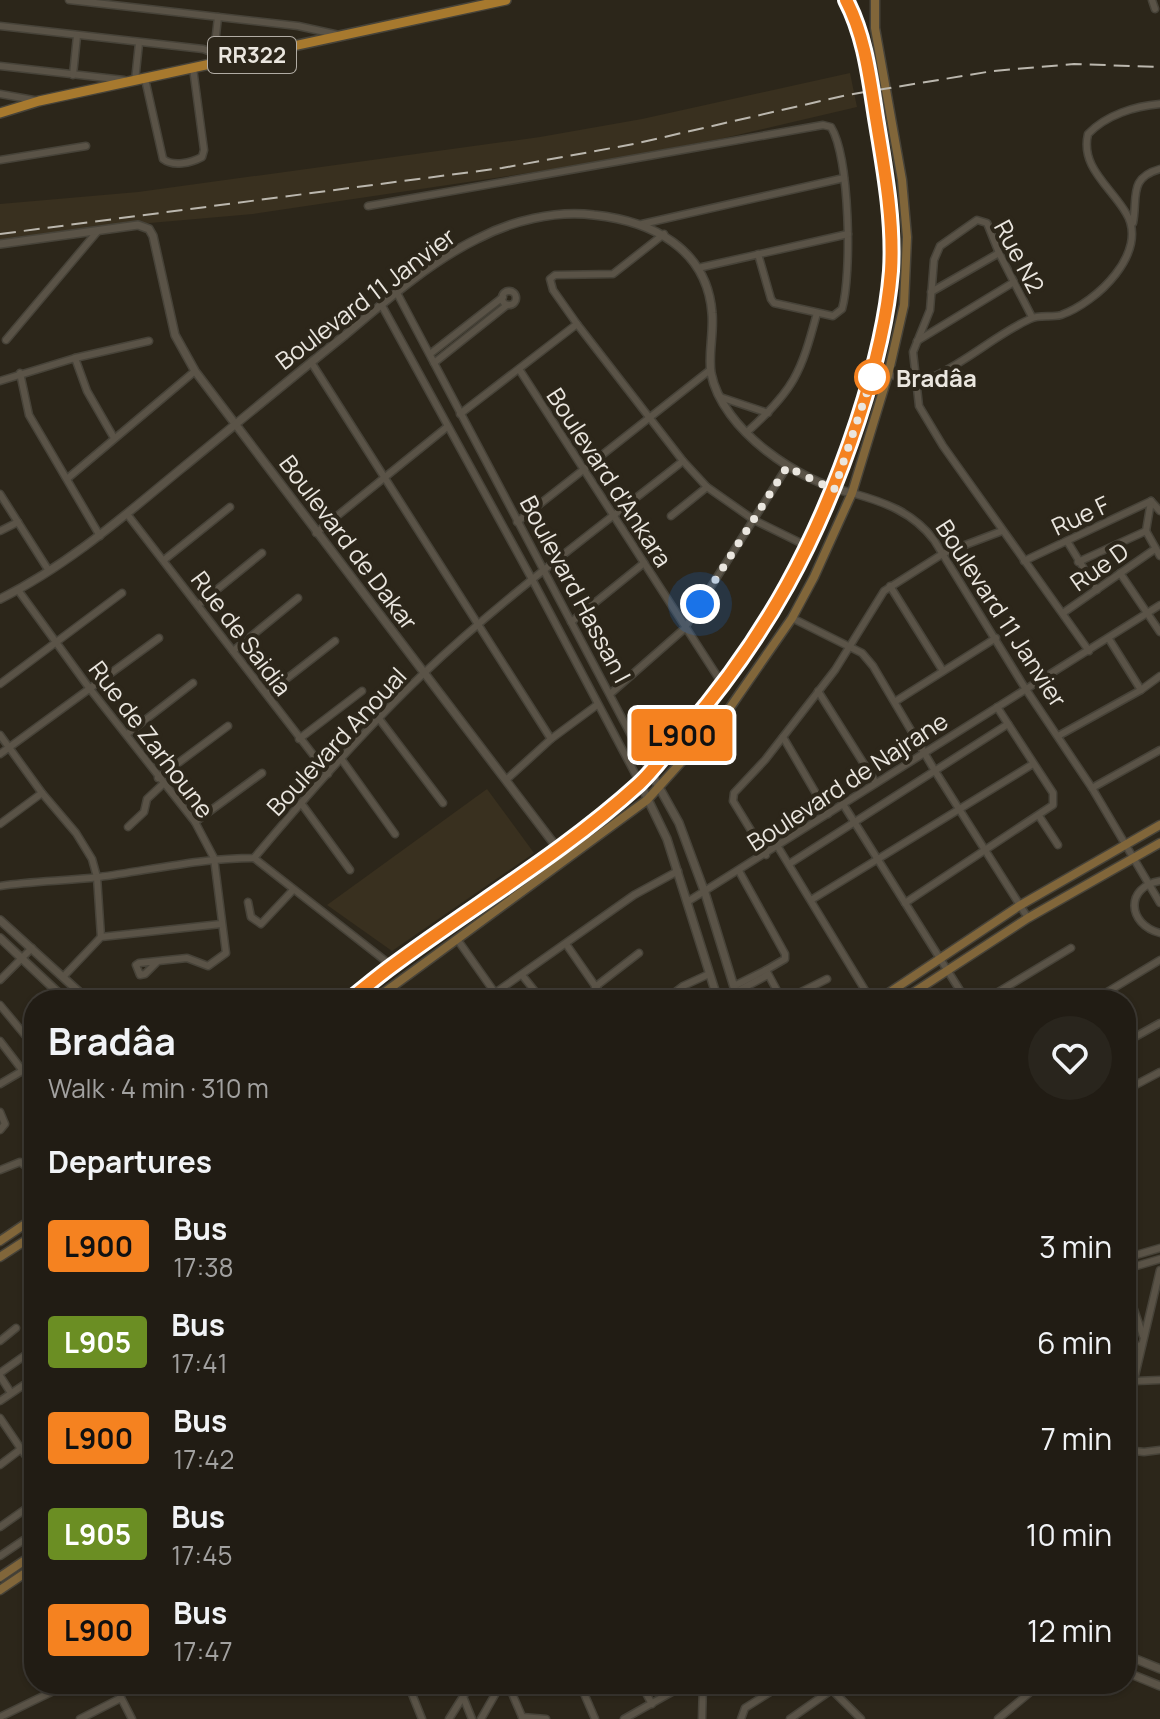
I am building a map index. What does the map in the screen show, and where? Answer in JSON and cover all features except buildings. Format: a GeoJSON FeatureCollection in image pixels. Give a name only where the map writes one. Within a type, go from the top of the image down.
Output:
{"type":"FeatureCollection","features":[{"type":"Feature","properties":{"kind":"main road","name":"RR322"},"geometry":{"type":"LineString","coordinates":[[0,113],[39,101],[193,68],[215,58],[299,44],[506,0]]}},
{"type":"Feature","properties":{"kind":"main road"},"geometry":{"type":"LineString","coordinates":[[362,990],[558,849],[640,783],[723,685],[764,628],[809,547],[834,490],[875,368],[888,306],[891,269],[886,179],[875,111],[860,31],[846,0]]}},
{"type":"Feature","properties":{"kind":"main road"},"geometry":{"type":"LineString","coordinates":[[388,990],[647,800],[729,709],[792,618],[852,493],[888,375],[904,305],[907,237],[896,141],[875,28],[875,0]]}},
{"type":"Feature","properties":{"kind":"main road"},"geometry":{"type":"LineString","coordinates":[[893,990],[1019,906],[1160,825]]}},
{"type":"Feature","properties":{"kind":"main road"},"geometry":{"type":"LineString","coordinates":[[918,990],[1028,918],[1160,843]]}},
{"type":"Feature","properties":{"kind":"main road"},"geometry":{"type":"LineString","coordinates":[[0,1241],[24,1225]]}},
{"type":"Feature","properties":{"kind":"main road"},"geometry":{"type":"LineString","coordinates":[[0,1257],[24,1241]]}},
{"type":"Feature","properties":{"kind":"main road"},"geometry":{"type":"LineString","coordinates":[[0,1577],[24,1561]]}},
{"type":"Feature","properties":{"kind":"main road"},"geometry":{"type":"LineString","coordinates":[[0,1590],[24,1574]]}},
{"type":"Feature","properties":{"kind":"street"},"geometry":{"type":"LineString","coordinates":[[69,0],[298,26],[339,35]]}},
{"type":"Feature","properties":{"kind":"street"},"geometry":{"type":"LineString","coordinates":[[1152,0],[1155,9]]}},
{"type":"Feature","properties":{"kind":"street"},"geometry":{"type":"LineString","coordinates":[[0,26],[139,43],[215,58],[218,17]]}},
{"type":"Feature","properties":{"kind":"street"},"geometry":{"type":"LineString","coordinates":[[298,26],[299,44]]}},
{"type":"Feature","properties":{"kind":"street"},"geometry":{"type":"LineString","coordinates":[[73,75],[77,36]]}},
{"type":"Feature","properties":{"kind":"street"},"geometry":{"type":"LineString","coordinates":[[139,43],[137,81],[163,159],[174,163],[202,157],[204,150],[193,68]]}},
{"type":"Feature","properties":{"kind":"street"},"geometry":{"type":"LineString","coordinates":[[0,66],[137,81]]}},
{"type":"Feature","properties":{"kind":"street"},"geometry":{"type":"LineString","coordinates":[[0,94],[39,101]]}},
{"type":"Feature","properties":{"kind":"street"},"geometry":{"type":"LineString","coordinates":[[1133,224],[1089,163],[1086,150],[1088,134],[1118,114],[1145,105],[1160,104]]}},
{"type":"Feature","properties":{"kind":"street"},"geometry":{"type":"LineString","coordinates":[[368,206],[823,125],[834,129],[844,178],[848,234],[846,295],[842,309],[833,316],[772,301],[758,254]]}},
{"type":"Feature","properties":{"kind":"street"},"geometry":{"type":"LineString","coordinates":[[0,160],[86,146]]}},
{"type":"Feature","properties":{"kind":"street"},"geometry":{"type":"LineString","coordinates":[[1032,317],[1059,316],[1094,296],[1108,282],[1132,246],[1138,182],[1145,174],[1160,169]]}},
{"type":"Feature","properties":{"kind":"street"},"geometry":{"type":"LineString","coordinates":[[642,224],[844,178]]}},
{"type":"Feature","properties":{"kind":"street","name":"Boulevard 11 Janvier"},"geometry":{"type":"LineString","coordinates":[[0,599],[49,571],[100,536],[381,304],[477,238],[546,216],[587,214],[618,217],[664,234],[698,268],[712,311],[710,370],[720,397],[747,432],[787,467],[834,490],[877,500],[901,510],[925,528],[944,553],[1025,688],[1092,788],[1160,903]]}},
{"type":"Feature","properties":{"kind":"street","name":"Rue N2"},"geometry":{"type":"LineString","coordinates":[[918,379],[945,372],[1032,317],[987,223],[977,220],[940,246],[934,260],[927,322],[917,341],[913,359],[921,411],[1002,531],[1089,651]]}},
{"type":"Feature","properties":{"kind":"street","name":"Boulevard de Dakar"},"geometry":{"type":"LineString","coordinates":[[97,232],[140,225],[149,229],[175,335],[195,371],[558,849]]}},
{"type":"Feature","properties":{"kind":"street"},"geometry":{"type":"LineString","coordinates":[[0,244],[97,232]]}},
{"type":"Feature","properties":{"kind":"street"},"geometry":{"type":"LineString","coordinates":[[6,340],[97,232]]}},
{"type":"Feature","properties":{"kind":"street"},"geometry":{"type":"LineString","coordinates":[[664,234],[613,274],[555,275],[550,279],[553,290],[683,461],[707,487],[754,520],[809,547]]}},
{"type":"Feature","properties":{"kind":"street"},"geometry":{"type":"LineString","coordinates":[[698,268],[848,234]]}},
{"type":"Feature","properties":{"kind":"street"},"geometry":{"type":"LineString","coordinates":[[931,292],[999,253]]}},
{"type":"Feature","properties":{"kind":"street"},"geometry":{"type":"LineString","coordinates":[[917,341],[1014,282]]}},
{"type":"Feature","properties":{"kind":"street"},"geometry":{"type":"LineString","coordinates":[[430,354],[509,291],[515,294],[516,301],[434,363]]}},
{"type":"Feature","properties":{"kind":"street","name":"Boulevard Hassan I"},"geometry":{"type":"LineString","coordinates":[[397,293],[679,823],[735,990]]}},
{"type":"Feature","properties":{"kind":"street"},"geometry":{"type":"LineString","coordinates":[[503,297],[507,305]]}},
{"type":"Feature","properties":{"kind":"street","name":"Boulevard Hassan I"},"geometry":{"type":"LineString","coordinates":[[381,304],[640,783],[667,839],[715,990]]}},
{"type":"Feature","properties":{"kind":"street"},"geometry":{"type":"LineString","coordinates":[[747,432],[768,413],[795,380],[804,361],[817,313]]}},
{"type":"Feature","properties":{"kind":"street"},"geometry":{"type":"LineString","coordinates":[[476,318],[482,324]]}},
{"type":"Feature","properties":{"kind":"street"},"geometry":{"type":"LineString","coordinates":[[460,414],[577,324]]}},
{"type":"Feature","properties":{"kind":"street"},"geometry":{"type":"LineString","coordinates":[[0,381],[75,358],[149,341]]}},
{"type":"Feature","properties":{"kind":"street"},"geometry":{"type":"LineString","coordinates":[[75,358],[87,391],[114,438]]}},
{"type":"Feature","properties":{"kind":"street"},"geometry":{"type":"LineString","coordinates":[[311,362],[551,739]]}},
{"type":"Feature","properties":{"kind":"street","name":"Boulevard d'Ankara"},"geometry":{"type":"LineString","coordinates":[[519,369],[723,685]]}},
{"type":"Feature","properties":{"kind":"street"},"geometry":{"type":"LineString","coordinates":[[517,522],[710,370]]}},
{"type":"Feature","properties":{"kind":"street"},"geometry":{"type":"LineString","coordinates":[[68,478],[195,371]]}},
{"type":"Feature","properties":{"kind":"street"},"geometry":{"type":"LineString","coordinates":[[20,373],[29,415],[100,536]]}},
{"type":"Feature","properties":{"kind":"street"},"geometry":{"type":"LineString","coordinates":[[888,375],[918,379]]}},
{"type":"Feature","properties":{"kind":"street"},"geometry":{"type":"LineString","coordinates":[[720,397],[768,413]]}},
{"type":"Feature","properties":{"kind":"street"},"geometry":{"type":"LineString","coordinates":[[316,533],[447,427]]}},
{"type":"Feature","properties":{"kind":"street","name":"Boulevard Anoual"},"geometry":{"type":"LineString","coordinates":[[254,858],[301,803],[424,674],[543,572],[683,461]]}},
{"type":"Feature","properties":{"kind":"street"},"geometry":{"type":"LineString","coordinates":[[610,694],[684,629],[787,467]]}},
{"type":"Feature","properties":{"kind":"street"},"geometry":{"type":"LineString","coordinates":[[671,516],[707,487]]}},
{"type":"Feature","properties":{"kind":"street"},"geometry":{"type":"LineString","coordinates":[[0,494],[49,571]]}},
{"type":"Feature","properties":{"kind":"street"},"geometry":{"type":"LineString","coordinates":[[1151,501],[1160,511]]}},
{"type":"Feature","properties":{"kind":"street"},"geometry":{"type":"LineString","coordinates":[[1151,501],[1146,531],[1160,556]]}},
{"type":"Feature","properties":{"kind":"street","name":"Rue F"},"geometry":{"type":"LineString","coordinates":[[1024,561],[1151,501]]}},
{"type":"Feature","properties":{"kind":"street"},"geometry":{"type":"LineString","coordinates":[[164,560],[230,507]]}},
{"type":"Feature","properties":{"kind":"street","name":"Rue de Saidia"},"geometry":{"type":"LineString","coordinates":[[127,514],[328,774]]}},
{"type":"Feature","properties":{"kind":"street"},"geometry":{"type":"LineString","coordinates":[[0,531],[18,522]]}},
{"type":"Feature","properties":{"kind":"street"},"geometry":{"type":"LineString","coordinates":[[766,855],[733,797],[818,691],[878,597],[890,586],[944,553],[1002,531]]}},
{"type":"Feature","properties":{"kind":"street"},"geometry":{"type":"LineString","coordinates":[[1078,562],[1146,531]]}},
{"type":"Feature","properties":{"kind":"street"},"geometry":{"type":"LineString","coordinates":[[1067,541],[1097,590]]}},
{"type":"Feature","properties":{"kind":"street","name":"Rue D"},"geometry":{"type":"LineString","coordinates":[[1063,613],[1155,549]]}},
{"type":"Feature","properties":{"kind":"street"},"geometry":{"type":"LineString","coordinates":[[198,605],[262,553]]}},
{"type":"Feature","properties":{"kind":"street"},"geometry":{"type":"LineString","coordinates":[[571,622],[644,563]]}},
{"type":"Feature","properties":{"kind":"street"},"geometry":{"type":"LineString","coordinates":[[1120,573],[1160,632]]}},
{"type":"Feature","properties":{"kind":"street"},"geometry":{"type":"LineString","coordinates":[[890,586],[943,671]]}},
{"type":"Feature","properties":{"kind":"street","name":"Rue de Zarhoune"},"geometry":{"type":"LineString","coordinates":[[18,590],[90,689],[195,822],[214,858],[226,951],[218,961],[208,966],[187,958],[157,962]]}},
{"type":"Feature","properties":{"kind":"street"},"geometry":{"type":"LineString","coordinates":[[0,684],[58,644],[122,593]]}},
{"type":"Feature","properties":{"kind":"street"},"geometry":{"type":"LineString","coordinates":[[233,651],[298,598]]}},
{"type":"Feature","properties":{"kind":"street","name":"Boulevard de Najrane"},"geometry":{"type":"LineString","coordinates":[[687,902],[1160,605]]}},
{"type":"Feature","properties":{"kind":"street"},"geometry":{"type":"LineString","coordinates":[[792,618],[862,653],[868,660],[1028,918]]}},
{"type":"Feature","properties":{"kind":"street"},"geometry":{"type":"LineString","coordinates":[[0,754],[159,638]]}},
{"type":"Feature","properties":{"kind":"street"},"geometry":{"type":"LineString","coordinates":[[896,701],[996,638]]}},
{"type":"Feature","properties":{"kind":"street"},"geometry":{"type":"LineString","coordinates":[[1109,639],[1141,690]]}},
{"type":"Feature","properties":{"kind":"street"},"geometry":{"type":"LineString","coordinates":[[267,694],[335,641]]}},
{"type":"Feature","properties":{"kind":"street"},"geometry":{"type":"LineString","coordinates":[[1058,736],[1141,690],[1160,676]]}},
{"type":"Feature","properties":{"kind":"street"},"geometry":{"type":"LineString","coordinates":[[127,734],[193,683]]}},
{"type":"Feature","properties":{"kind":"street"},"geometry":{"type":"LineString","coordinates":[[299,739],[362,691]]}},
{"type":"Feature","properties":{"kind":"street"},"geometry":{"type":"LineString","coordinates":[[818,691],[876,783]]}},
{"type":"Feature","properties":{"kind":"street"},"geometry":{"type":"LineString","coordinates":[[506,780],[551,739],[597,705]]}},
{"type":"Feature","properties":{"kind":"street"},"geometry":{"type":"LineString","coordinates":[[905,903],[1053,805],[1053,793],[997,707]]}},
{"type":"Feature","properties":{"kind":"street"},"geometry":{"type":"LineString","coordinates":[[380,720],[443,803]]}},
{"type":"Feature","properties":{"kind":"street"},"geometry":{"type":"LineString","coordinates":[[789,864],[1008,724]]}},
{"type":"Feature","properties":{"kind":"street"},"geometry":{"type":"LineString","coordinates":[[158,778],[228,726]]}},
{"type":"Feature","properties":{"kind":"street"},"geometry":{"type":"LineString","coordinates":[[0,735],[76,833],[92,859],[97,877],[101,937]]}},
{"type":"Feature","properties":{"kind":"street"},"geometry":{"type":"LineString","coordinates":[[783,737],[828,814]]}},
{"type":"Feature","properties":{"kind":"street"},"geometry":{"type":"LineString","coordinates":[[1092,788],[1160,750]]}},
{"type":"Feature","properties":{"kind":"street"},"geometry":{"type":"LineString","coordinates":[[342,760],[395,834]]}},
{"type":"Feature","properties":{"kind":"street"},"geometry":{"type":"LineString","coordinates":[[811,900],[1033,764]]}},
{"type":"Feature","properties":{"kind":"street"},"geometry":{"type":"LineString","coordinates":[[195,822],[262,773]]}},
{"type":"Feature","properties":{"kind":"street"},"geometry":{"type":"LineString","coordinates":[[128,827],[144,812],[147,799],[163,784]]}},
{"type":"Feature","properties":{"kind":"street"},"geometry":{"type":"LineString","coordinates":[[0,824],[42,793]]}},
{"type":"Feature","properties":{"kind":"street"},"geometry":{"type":"LineString","coordinates":[[301,803],[350,870]]}},
{"type":"Feature","properties":{"kind":"street"},"geometry":{"type":"LineString","coordinates":[[843,804],[960,990]]}},
{"type":"Feature","properties":{"kind":"street"},"geometry":{"type":"LineString","coordinates":[[1039,816],[1058,845]]}},
{"type":"Feature","properties":{"kind":"street"},"geometry":{"type":"LineString","coordinates":[[778,847],[865,990]]}},
{"type":"Feature","properties":{"kind":"street"},"geometry":{"type":"LineString","coordinates":[[0,886],[97,877],[214,858],[254,858],[392,966]]}},
{"type":"Feature","properties":{"kind":"street"},"geometry":{"type":"LineString","coordinates":[[506,990],[634,895],[678,871]]}},
{"type":"Feature","properties":{"kind":"street"},"geometry":{"type":"LineString","coordinates":[[739,871],[785,954],[785,959],[739,990]]}},
{"type":"Feature","properties":{"kind":"street"},"geometry":{"type":"LineString","coordinates":[[1160,881],[1148,883],[1136,895],[1134,912],[1143,927],[1160,933]]}},
{"type":"Feature","properties":{"kind":"street"},"geometry":{"type":"LineString","coordinates":[[248,902],[251,917],[261,924],[293,890]]}},
{"type":"Feature","properties":{"kind":"street"},"geometry":{"type":"LineString","coordinates":[[0,920],[77,990]]}},
{"type":"Feature","properties":{"kind":"street"},"geometry":{"type":"LineString","coordinates":[[63,977],[101,937],[221,924]]}},
{"type":"Feature","properties":{"kind":"street"},"geometry":{"type":"LineString","coordinates":[[0,938],[55,990]]}},
{"type":"Feature","properties":{"kind":"street"},"geometry":{"type":"LineString","coordinates":[[457,939],[493,990]]}},
{"type":"Feature","properties":{"kind":"street"},"geometry":{"type":"LineString","coordinates":[[566,944],[597,990]]}},
{"type":"Feature","properties":{"kind":"street"},"geometry":{"type":"LineString","coordinates":[[0,980],[32,948]]}},
{"type":"Feature","properties":{"kind":"street"},"geometry":{"type":"LineString","coordinates":[[1002,990],[1071,948]]}},
{"type":"Feature","properties":{"kind":"street"},"geometry":{"type":"LineString","coordinates":[[595,987],[639,953]]}},
{"type":"Feature","properties":{"kind":"street"},"geometry":{"type":"LineString","coordinates":[[1110,990],[1160,960]]}},
{"type":"Feature","properties":{"kind":"street"},"geometry":{"type":"LineString","coordinates":[[767,972],[778,990]]}},
{"type":"Feature","properties":{"kind":"street"},"geometry":{"type":"LineString","coordinates":[[678,990],[709,974]]}},
{"type":"Feature","properties":{"kind":"street"},"geometry":{"type":"LineString","coordinates":[[522,975],[534,990]]}},
{"type":"Feature","properties":{"kind":"street"},"geometry":{"type":"LineString","coordinates":[[804,990],[827,979]]}},
{"type":"Feature","properties":{"kind":"street"},"geometry":{"type":"LineString","coordinates":[[0,1005],[24,1034]]}},
{"type":"Feature","properties":{"kind":"street"},"geometry":{"type":"LineString","coordinates":[[1136,1036],[1160,1023]]}},
{"type":"Feature","properties":{"kind":"street"},"geometry":{"type":"LineString","coordinates":[[0,1041],[23,1071],[0,1084]]}},
{"type":"Feature","properties":{"kind":"street"},"geometry":{"type":"LineString","coordinates":[[1136,1084],[1160,1072]]}},
{"type":"Feature","properties":{"kind":"street"},"geometry":{"type":"LineString","coordinates":[[0,1112],[5,1124],[0,1130]]}},
{"type":"Feature","properties":{"kind":"street"},"geometry":{"type":"LineString","coordinates":[[0,1170],[20,1162],[24,1165]]}},
{"type":"Feature","properties":{"kind":"street"},"geometry":{"type":"LineString","coordinates":[[1136,1255],[1160,1248]]}},
{"type":"Feature","properties":{"kind":"street"},"geometry":{"type":"LineString","coordinates":[[1136,1266],[1160,1259]]}},
{"type":"Feature","properties":{"kind":"street"},"geometry":{"type":"LineString","coordinates":[[1160,1270],[1143,1336],[1136,1381],[1160,1380]]}},
{"type":"Feature","properties":{"kind":"street"},"geometry":{"type":"LineString","coordinates":[[1136,1315],[1143,1336]]}},
{"type":"Feature","properties":{"kind":"street"},"geometry":{"type":"LineString","coordinates":[[0,1341],[16,1328]]}},
{"type":"Feature","properties":{"kind":"street"},"geometry":{"type":"LineString","coordinates":[[1136,1346],[1142,1345]]}},
{"type":"Feature","properties":{"kind":"street"},"geometry":{"type":"LineString","coordinates":[[11,1393],[0,1375],[24,1357]]}},
{"type":"Feature","properties":{"kind":"street"},"geometry":{"type":"LineString","coordinates":[[0,1401],[24,1385]]}},
{"type":"Feature","properties":{"kind":"street"},"geometry":{"type":"LineString","coordinates":[[0,1418],[24,1453]]}},
{"type":"Feature","properties":{"kind":"street"},"geometry":{"type":"LineString","coordinates":[[0,1465],[21,1449]]}},
{"type":"Feature","properties":{"kind":"street"},"geometry":{"type":"LineString","coordinates":[[1136,1451],[1160,1450]]}},
{"type":"Feature","properties":{"kind":"street"},"geometry":{"type":"LineString","coordinates":[[0,1527],[24,1510]]}},
{"type":"Feature","properties":{"kind":"street"},"geometry":{"type":"LineString","coordinates":[[1,1553],[24,1539]]}},
{"type":"Feature","properties":{"kind":"street"},"geometry":{"type":"LineString","coordinates":[[1136,1659],[1160,1669]]}},
{"type":"Feature","properties":{"kind":"street"},"geometry":{"type":"LineString","coordinates":[[1136,1676],[1160,1686]]}},
{"type":"Feature","properties":{"kind":"street"},"geometry":{"type":"LineString","coordinates":[[0,1717],[12,1716],[50,1694]]}},
{"type":"Feature","properties":{"kind":"street"},"geometry":{"type":"LineString","coordinates":[[119,1694],[132,1719]]}},
{"type":"Feature","properties":{"kind":"street"},"geometry":{"type":"LineString","coordinates":[[412,1694],[422,1719]]}},
{"type":"Feature","properties":{"kind":"street"},"geometry":{"type":"LineString","coordinates":[[462,1694],[472,1719]]}},
{"type":"Feature","properties":{"kind":"street"},"geometry":{"type":"LineString","coordinates":[[449,1719],[465,1694]]}},
{"type":"Feature","properties":{"kind":"street"},"geometry":{"type":"LineString","coordinates":[[481,1719],[495,1694]]}},
{"type":"Feature","properties":{"kind":"street"},"geometry":{"type":"LineString","coordinates":[[512,1694],[523,1718],[546,1719]]}},
{"type":"Feature","properties":{"kind":"street"},"geometry":{"type":"LineString","coordinates":[[584,1694],[595,1719]]}},
{"type":"Feature","properties":{"kind":"street"},"geometry":{"type":"LineString","coordinates":[[646,1694],[652,1704]]}},
{"type":"Feature","properties":{"kind":"street"},"geometry":{"type":"LineString","coordinates":[[624,1719],[669,1694]]}},
{"type":"Feature","properties":{"kind":"street"},"geometry":{"type":"LineString","coordinates":[[702,1719],[703,1694]]}},
{"type":"Feature","properties":{"kind":"street"},"geometry":{"type":"LineString","coordinates":[[741,1719],[745,1708],[767,1694]]}},
{"type":"Feature","properties":{"kind":"street"},"geometry":{"type":"LineString","coordinates":[[790,1719],[820,1694]]}},
{"type":"Feature","properties":{"kind":"street"},"geometry":{"type":"LineString","coordinates":[[835,1694],[861,1719]]}},
{"type":"Feature","properties":{"kind":"street"},"geometry":{"type":"LineString","coordinates":[[998,1719],[1028,1694]]}},
{"type":"Feature","properties":{"kind":"street"},"geometry":{"type":"LineString","coordinates":[[80,1719],[121,1698]]}},
{"type":"Feature","properties":{"kind":"street"},"geometry":{"type":"LineString","coordinates":[[844,1719],[853,1711]]}},
{"type":"Feature","properties":{"kind":"shaded area"},"geometry":{"type":"Polygon","coordinates":[[[850,73],[857,107],[720,139],[582,165],[253,214],[0,242],[0,204],[138,192],[540,137],[642,119],[850,73]]]}},
{"type":"Feature","properties":{"kind":"shaded area"},"geometry":{"type":"Polygon","coordinates":[[[487,789],[534,853],[392,951],[327,905],[487,789]]]}},
{"type":"Feature","properties":{"kind":"railway"},"geometry":{"type":"LineString","coordinates":[[0,234],[502,168],[634,144],[847,95],[993,71],[1074,64],[1160,67]]}},
{"type":"Feature","properties":{"kind":"bus line","name":"L900"},"geometry":{"type":"LineString","coordinates":[[363,990],[558,849],[640,783],[723,685],[764,628],[800,567],[834,490],[874,371],[888,306],[891,238],[886,179],[860,31],[846,0]]}},
{"type":"Feature","properties":{"kind":"place","name":"Bradâa"},"geometry":{"type":"Point","coordinates":[872,377]}},
{"type":"Feature","properties":{"kind":"route"},"geometry":{"type":"LineString","coordinates":[[700,604],[787,467],[834,490],[872,377]]}}]}
